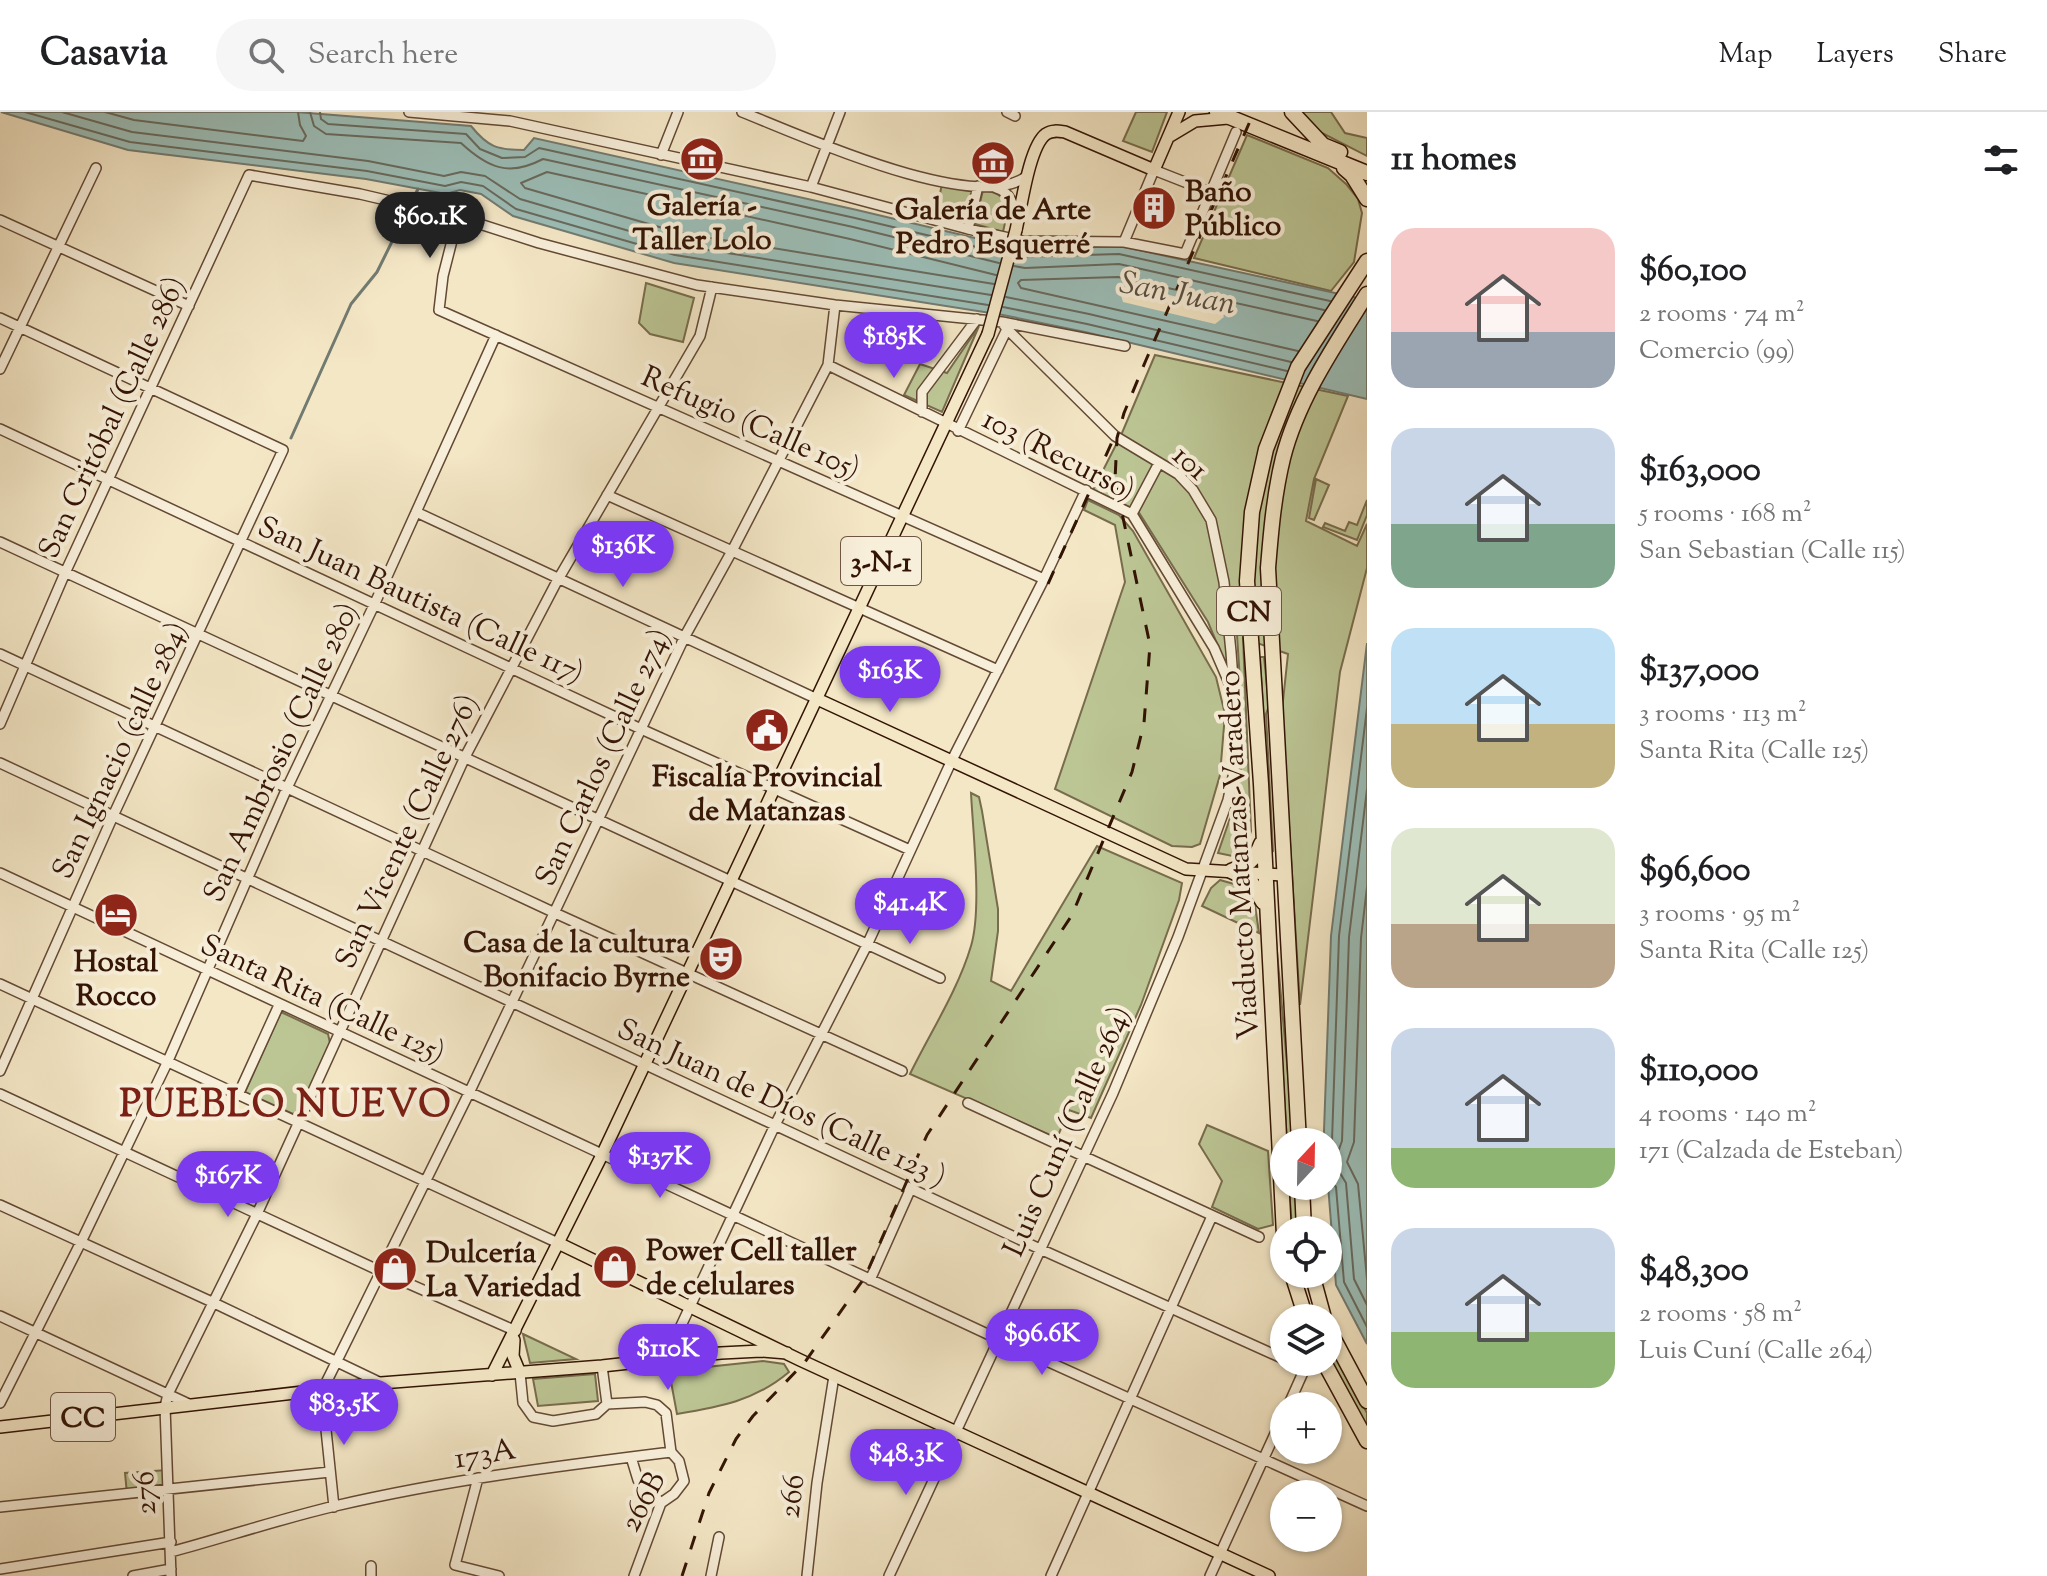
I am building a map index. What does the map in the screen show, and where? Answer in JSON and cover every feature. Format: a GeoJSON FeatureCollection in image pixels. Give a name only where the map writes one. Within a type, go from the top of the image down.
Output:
{"type":"FeatureCollection","features":[{"type":"Feature","properties":{"kind":"highway"},"geometry":{"type":"LineString","coordinates":[[1217,112],[1234,125],[1367,173]]}},
{"type":"Feature","properties":{"kind":"highway"},"geometry":{"type":"LineString","coordinates":[[1292,112],[1323,145],[1367,163]]}},
{"type":"Feature","properties":{"kind":"highway"},"geometry":{"type":"LineString","coordinates":[[1334,160],[1352,175],[1367,199]]}},
{"type":"Feature","properties":{"kind":"highway","name":"CN"},"geometry":{"type":"LineString","coordinates":[[1349,287],[1367,255]]}},
{"type":"Feature","properties":{"kind":"highway","name":"Viaducto Matanzas-Varadero"},"geometry":{"type":"LineString","coordinates":[[1283,1216],[1264,836],[1247,581],[1252,512],[1257,479],[1287,391],[1311,345],[1367,261]]}},
{"type":"Feature","properties":{"kind":"highway","name":"Viaducto Matanzas-Varadero"},"geometry":{"type":"LineString","coordinates":[[1298,1128],[1268,568],[1273,508],[1284,455],[1323,365],[1367,294]]}},
{"type":"Feature","properties":{"kind":"highway"},"geometry":{"type":"LineString","coordinates":[[1231,871],[1247,865],[1256,857],[1264,836]]}},
{"type":"Feature","properties":{"kind":"highway"},"geometry":{"type":"LineString","coordinates":[[1231,871],[1250,880],[1266,909]]}},
{"type":"Feature","properties":{"kind":"highway"},"geometry":{"type":"LineString","coordinates":[[1342,1354],[1367,1401]]}},
{"type":"Feature","properties":{"kind":"highway"},"geometry":{"type":"LineString","coordinates":[[1330,1376],[1367,1441]]}},
{"type":"Feature","properties":{"kind":"main road"},"geometry":{"type":"LineString","coordinates":[[1154,170],[1179,112]]}},
{"type":"Feature","properties":{"kind":"main road"},"geometry":{"type":"LineString","coordinates":[[1170,136],[1195,121],[1234,125]]}},
{"type":"Feature","properties":{"kind":"main road","name":"3-N-1"},"geometry":{"type":"LineString","coordinates":[[492,1375],[602,1155],[988,334],[1037,146],[1043,137],[1054,131],[1065,132],[1154,170]]}},
{"type":"Feature","properties":{"kind":"main road"},"geometry":{"type":"LineString","coordinates":[[815,698],[1186,869],[1283,875]]}},
{"type":"Feature","properties":{"kind":"main road"},"geometry":{"type":"LineString","coordinates":[[558,1243],[834,1376],[1269,1576]]}},
{"type":"Feature","properties":{"kind":"main road","name":"3-N-1"},"geometry":{"type":"LineString","coordinates":[[516,1331],[513,1356],[517,1373]]}},
{"type":"Feature","properties":{"kind":"main road"},"geometry":{"type":"LineString","coordinates":[[509,1344],[507,1357],[517,1373]]}},
{"type":"Feature","properties":{"kind":"main road"},"geometry":{"type":"LineString","coordinates":[[492,1375],[750,1351],[787,1353]]}},
{"type":"Feature","properties":{"kind":"main road","name":"CC"},"geometry":{"type":"LineString","coordinates":[[0,1427],[381,1383],[492,1375]]}},
{"type":"Feature","properties":{"kind":"street"},"geometry":{"type":"LineString","coordinates":[[409,112],[512,117],[661,155],[811,187],[1023,241],[1124,242],[1185,254],[1234,125]]}},
{"type":"Feature","properties":{"kind":"street"},"geometry":{"type":"LineString","coordinates":[[661,155],[678,112]]}},
{"type":"Feature","properties":{"kind":"street"},"geometry":{"type":"LineString","coordinates":[[742,112],[908,175],[943,183],[993,187],[1014,184],[1029,175]]}},
{"type":"Feature","properties":{"kind":"street"},"geometry":{"type":"LineString","coordinates":[[811,187],[840,112]]}},
{"type":"Feature","properties":{"kind":"street"},"geometry":{"type":"LineString","coordinates":[[0,369],[96,168]]}},
{"type":"Feature","properties":{"kind":"street"},"geometry":{"type":"LineString","coordinates":[[1124,242],[1154,170],[1210,192]]}},
{"type":"Feature","properties":{"kind":"street","name":"San Critóbal (Calle 286)"},"geometry":{"type":"LineString","coordinates":[[0,724],[65,573],[249,175],[360,194],[458,217]]}},
{"type":"Feature","properties":{"kind":"street"},"geometry":{"type":"LineString","coordinates":[[968,229],[978,186]]}},
{"type":"Feature","properties":{"kind":"street"},"geometry":{"type":"LineString","coordinates":[[993,187],[1003,190],[1011,199],[1016,230]]}},
{"type":"Feature","properties":{"kind":"street"},"geometry":{"type":"LineString","coordinates":[[458,217],[539,243],[697,285],[835,305],[977,319],[1125,346]]}},
{"type":"Feature","properties":{"kind":"street","name":"Refugio (Calle 105)"},"geometry":{"type":"LineString","coordinates":[[458,217],[443,276],[439,310],[1044,579]]}},
{"type":"Feature","properties":{"kind":"street"},"geometry":{"type":"LineString","coordinates":[[0,220],[189,306]]}},
{"type":"Feature","properties":{"kind":"street","name":"San Vicente (Calle 276)"},"geometry":{"type":"LineString","coordinates":[[165,1407],[168,1394],[257,1214],[465,757],[560,578],[700,336],[712,287]]}},
{"type":"Feature","properties":{"kind":"street"},"geometry":{"type":"LineString","coordinates":[[828,365],[835,305]]}},
{"type":"Feature","properties":{"kind":"street"},"geometry":{"type":"LineString","coordinates":[[0,318],[151,388]]}},
{"type":"Feature","properties":{"kind":"street"},"geometry":{"type":"LineString","coordinates":[[922,412],[922,392],[977,319]]}},
{"type":"Feature","properties":{"kind":"street"},"geometry":{"type":"LineString","coordinates":[[958,431],[1004,326]]}},
{"type":"Feature","properties":{"kind":"street","name":"101"},"geometry":{"type":"LineString","coordinates":[[1004,326],[1115,436],[1178,474],[1193,490],[1211,520],[1224,582],[1232,691]]}},
{"type":"Feature","properties":{"kind":"street","name":"San Ambrosio (Calle 280)"},"geometry":{"type":"LineString","coordinates":[[0,1403],[167,1063],[287,788],[375,603],[496,335]]}},
{"type":"Feature","properties":{"kind":"street","name":"103 (Recurso)"},"geometry":{"type":"LineString","coordinates":[[828,365],[1132,514],[1214,648],[1232,691]]}},
{"type":"Feature","properties":{"kind":"street","name":"San Carlos (Calle 274)"},"geometry":{"type":"LineString","coordinates":[[322,1391],[469,1093],[685,636],[828,365]]}},
{"type":"Feature","properties":{"kind":"street","name":"San Ignacio (calle 284)"},"geometry":{"type":"LineString","coordinates":[[0,1071],[113,816],[283,450],[151,388]]}},
{"type":"Feature","properties":{"kind":"street","name":"San Juan Bautista (Calle 117)"},"geometry":{"type":"LineString","coordinates":[[0,429],[641,729],[910,850]]}},
{"type":"Feature","properties":{"kind":"street"},"geometry":{"type":"LineString","coordinates":[[1132,514],[1159,463]]}},
{"type":"Feature","properties":{"kind":"street"},"geometry":{"type":"LineString","coordinates":[[665,1360],[775,1125],[867,945],[951,762],[1086,490]]}},
{"type":"Feature","properties":{"kind":"street"},"geometry":{"type":"LineString","coordinates":[[607,495],[998,670]]}},
{"type":"Feature","properties":{"kind":"street"},"geometry":{"type":"LineString","coordinates":[[416,512],[815,698]]}},
{"type":"Feature","properties":{"kind":"street"},"geometry":{"type":"LineString","coordinates":[[0,542],[940,978]]}},
{"type":"Feature","properties":{"kind":"street"},"geometry":{"type":"LineString","coordinates":[[0,654],[902,1071]]}},
{"type":"Feature","properties":{"kind":"street","name":"Luis Cuní (Calle 264)"},"geometry":{"type":"LineString","coordinates":[[889,1576],[1082,1154],[1113,1093],[1178,937],[1228,800],[1234,772],[1236,720],[1232,691]]}},
{"type":"Feature","properties":{"kind":"street","name":"San Juan de Díos (Calle 123 )"},"geometry":{"type":"LineString","coordinates":[[0,763],[1040,1249],[1270,1353]]}},
{"type":"Feature","properties":{"kind":"street","name":"Santa Rita (Calle 125)"},"geometry":{"type":"LineString","coordinates":[[0,873],[870,1280],[1367,1506]]}},
{"type":"Feature","properties":{"kind":"street"},"geometry":{"type":"LineString","coordinates":[[0,984],[558,1243]]}},
{"type":"Feature","properties":{"kind":"street"},"geometry":{"type":"LineString","coordinates":[[238,1095],[279,1005]]}},
{"type":"Feature","properties":{"kind":"street"},"geometry":{"type":"LineString","coordinates":[[0,1094],[471,1313],[516,1331]]}},
{"type":"Feature","properties":{"kind":"street"},"geometry":{"type":"LineString","coordinates":[[968,1103],[1259,1237]]}},
{"type":"Feature","properties":{"kind":"street"},"geometry":{"type":"LineString","coordinates":[[870,1280],[911,1188]]}},
{"type":"Feature","properties":{"kind":"street"},"geometry":{"type":"LineString","coordinates":[[0,1205],[381,1383]]}},
{"type":"Feature","properties":{"kind":"street"},"geometry":{"type":"LineString","coordinates":[[1051,1576],[1212,1216]]}},
{"type":"Feature","properties":{"kind":"street"},"geometry":{"type":"LineString","coordinates":[[0,1316],[191,1405]]}},
{"type":"Feature","properties":{"kind":"street"},"geometry":{"type":"LineString","coordinates":[[602,1366],[607,1404]]}},
{"type":"Feature","properties":{"kind":"street"},"geometry":{"type":"LineString","coordinates":[[517,1373],[523,1403],[533,1417],[553,1421],[596,1414],[607,1404],[645,1402],[657,1405],[666,1413],[671,1452]]}},
{"type":"Feature","properties":{"kind":"street","name":"266"},"geometry":{"type":"LineString","coordinates":[[807,1576],[817,1483],[834,1376]]}},
{"type":"Feature","properties":{"kind":"street"},"geometry":{"type":"LineString","coordinates":[[322,1391],[334,1507]]}},
{"type":"Feature","properties":{"kind":"street","name":"276"},"geometry":{"type":"LineString","coordinates":[[165,1407],[171,1573]]}},
{"type":"Feature","properties":{"kind":"street"},"geometry":{"type":"LineString","coordinates":[[1210,1576],[1270,1443]]}},
{"type":"Feature","properties":{"kind":"street","name":"173A"},"geometry":{"type":"LineString","coordinates":[[0,1572],[171,1547],[334,1507],[478,1478],[671,1452]]}},
{"type":"Feature","properties":{"kind":"street","name":"266B"},"geometry":{"type":"LineString","coordinates":[[634,1576],[661,1503],[674,1494],[684,1481],[679,1461],[671,1452]]}},
{"type":"Feature","properties":{"kind":"street"},"geometry":{"type":"LineString","coordinates":[[631,1457],[638,1480],[661,1503]]}},
{"type":"Feature","properties":{"kind":"street"},"geometry":{"type":"LineString","coordinates":[[0,1507],[330,1472]]}},
{"type":"Feature","properties":{"kind":"street"},"geometry":{"type":"LineString","coordinates":[[478,1478],[458,1565],[499,1576]]}},
{"type":"Feature","properties":{"kind":"street"},"geometry":{"type":"LineString","coordinates":[[711,1576],[719,1537]]}},
{"type":"Feature","properties":{"kind":"street"},"geometry":{"type":"LineString","coordinates":[[133,1576],[171,1573]]}},
{"type":"Feature","properties":{"kind":"green space"},"geometry":{"type":"Polygon","coordinates":[[[1136,112],[1167,112],[1152,152],[1123,141],[1136,112]]]}},
{"type":"Feature","properties":{"kind":"green space"},"geometry":{"type":"Polygon","coordinates":[[[1301,112],[1331,112],[1345,133],[1367,138],[1367,156],[1318,131],[1301,112]]]}},
{"type":"Feature","properties":{"kind":"green space"},"geometry":{"type":"Polygon","coordinates":[[[1247,135],[1328,168],[1358,199],[1362,213],[1354,262],[1331,291],[1194,258],[1247,135]]]}},
{"type":"Feature","properties":{"kind":"green space"},"geometry":{"type":"Polygon","coordinates":[[[942,184],[974,189],[967,220],[936,213],[942,184]]]}},
{"type":"Feature","properties":{"kind":"green space"},"geometry":{"type":"Polygon","coordinates":[[[983,190],[999,195],[1006,204],[1003,232],[975,224],[983,190]]]}},
{"type":"Feature","properties":{"kind":"green space"},"geometry":{"type":"Polygon","coordinates":[[[646,283],[694,298],[683,342],[650,334],[639,323],[646,283]]]}},
{"type":"Feature","properties":{"kind":"green space"},"geometry":{"type":"Polygon","coordinates":[[[979,326],[942,412],[904,395],[920,364],[947,373],[979,326]]]}},
{"type":"Feature","properties":{"kind":"green space"},"geometry":{"type":"Polygon","coordinates":[[[1155,355],[1348,396],[1314,479],[1306,521],[1357,546],[1367,524],[1367,568],[1340,672],[1300,1005],[1282,710],[1288,654],[1243,638],[1251,831],[1246,846],[1237,857],[1218,853],[1237,798],[1244,742],[1237,635],[1226,631],[1228,670],[1208,622],[1138,511],[1093,490],[1122,433],[1155,355]]]}},
{"type":"Feature","properties":{"kind":"green space"},"geometry":{"type":"Polygon","coordinates":[[[1316,479],[1329,485],[1314,520],[1309,518],[1316,479]]]}},
{"type":"Feature","properties":{"kind":"green space"},"geometry":{"type":"Polygon","coordinates":[[[1088,500],[1119,515],[1133,531],[1216,677],[1225,714],[1220,775],[1200,844],[1192,847],[1172,846],[1055,789],[1125,582],[1115,525],[1084,510],[1088,500]]]}},
{"type":"Feature","properties":{"kind":"green space"},"geometry":{"type":"Polygon","coordinates":[[[1367,500],[1367,515],[1357,540],[1323,527],[1325,523],[1345,531],[1349,522],[1357,525],[1367,500]]]}},
{"type":"Feature","properties":{"kind":"green space"},"geometry":{"type":"Polygon","coordinates":[[[1260,657],[1264,657],[1269,706],[1266,714],[1271,853],[1260,657]]]}},
{"type":"Feature","properties":{"kind":"green space"},"geometry":{"type":"Polygon","coordinates":[[[971,793],[979,797],[998,909],[991,981],[1011,991],[1097,846],[1182,883],[1179,900],[1141,1005],[1091,1118],[1069,1110],[1057,1138],[910,1074],[951,995],[971,946],[976,892],[971,793]]]}},
{"type":"Feature","properties":{"kind":"green space"},"geometry":{"type":"Polygon","coordinates":[[[1220,880],[1241,886],[1254,898],[1259,933],[1202,906],[1211,888],[1220,880]]]}},
{"type":"Feature","properties":{"kind":"green space"},"geometry":{"type":"Polygon","coordinates":[[[1272,895],[1293,1128],[1286,1128],[1272,895]]]}},
{"type":"Feature","properties":{"kind":"green space"},"geometry":{"type":"Polygon","coordinates":[[[281,1012],[328,1034],[330,1043],[299,1111],[293,1114],[245,1092],[281,1012]]]}},
{"type":"Feature","properties":{"kind":"green space"},"geometry":{"type":"Polygon","coordinates":[[[1207,1125],[1268,1151],[1272,1216],[1270,1226],[1258,1229],[1212,1207],[1222,1181],[1199,1144],[1207,1125]]]}},
{"type":"Feature","properties":{"kind":"green space"},"geometry":{"type":"Polygon","coordinates":[[[1290,1200],[1297,1200],[1297,1216],[1291,1216],[1290,1200]]]}},
{"type":"Feature","properties":{"kind":"green space"},"geometry":{"type":"Polygon","coordinates":[[[523,1334],[576,1359],[530,1363],[523,1334]]]}},
{"type":"Feature","properties":{"kind":"green space"},"geometry":{"type":"Polygon","coordinates":[[[763,1361],[784,1364],[789,1372],[750,1396],[677,1414],[669,1371],[763,1361]]]}},
{"type":"Feature","properties":{"kind":"green space"},"geometry":{"type":"Polygon","coordinates":[[[1342,1367],[1367,1413],[1367,1430],[1339,1376],[1342,1376],[1342,1367]]]}},
{"type":"Feature","properties":{"kind":"green space"},"geometry":{"type":"Polygon","coordinates":[[[595,1374],[598,1401],[538,1406],[533,1379],[595,1374]]]}},
{"type":"Feature","properties":{"kind":"green space"},"geometry":{"type":"Polygon","coordinates":[[[167,1470],[168,1490],[127,1494],[125,1473],[167,1470]]]}},
{"type":"Feature","properties":{"kind":"water","name":"San Juan"},"geometry":{"type":"Polygon","coordinates":[[[1,112],[296,112],[471,126],[488,143],[500,148],[524,150],[534,138],[1025,250],[1120,246],[1367,300],[1367,399],[1003,315],[674,263],[513,216],[481,194],[460,190],[446,194],[366,179],[128,150],[1,112]]]}},
{"type":"Feature","properties":{"kind":"water"},"geometry":{"type":"Polygon","coordinates":[[[1367,643],[1367,1344],[1338,1288],[1342,1288],[1342,1216],[1330,1216],[1329,1200],[1342,1200],[1342,1128],[1324,1128],[1331,936],[1367,643]]]}},
{"type":"Feature","properties":{"kind":"pier"},"geometry":{"type":"Polygon","coordinates":[[[1127,285],[1220,307],[1224,317],[1215,324],[1123,302],[1120,292],[1127,285]]]}},
{"type":"Feature","properties":{"kind":"waterway"},"geometry":{"type":"LineString","coordinates":[[291,438],[351,304],[377,272],[418,189]]}},
{"type":"Feature","properties":{"kind":"railway"},"geometry":{"type":"LineString","coordinates":[[682,1576],[709,1493],[736,1439],[753,1416],[805,1362],[865,1277],[927,1135],[1072,915],[1132,772],[1144,723],[1150,645],[1115,480],[1117,438],[1146,360],[1254,112]]}},
{"type":"Feature","properties":{"kind":"railway"},"geometry":{"type":"LineString","coordinates":[[1048,584],[1112,442]]}},
{"type":"Feature","properties":{"kind":"place","name":"Galería - Taller Lolo"},"geometry":{"type":"Point","coordinates":[702,159]}},
{"type":"Feature","properties":{"kind":"place","name":"Galería de Arte Pedro Esquerré"},"geometry":{"type":"Point","coordinates":[993,163]}},
{"type":"Feature","properties":{"kind":"place","name":"Baño Público"},"geometry":{"type":"Point","coordinates":[1154,208]}},
{"type":"Feature","properties":{"kind":"place","name":"Fiscalía Provincial de Matanzas"},"geometry":{"type":"Point","coordinates":[767,730]}},
{"type":"Feature","properties":{"kind":"place","name":"Hostal Rocco"},"geometry":{"type":"Point","coordinates":[116,915]}},
{"type":"Feature","properties":{"kind":"place","name":"Casa de la cultura Bonifacio Byrne"},"geometry":{"type":"Point","coordinates":[721,959]}},
{"type":"Feature","properties":{"kind":"place","name":"Power Cell taller de celulares"},"geometry":{"type":"Point","coordinates":[615,1267]}},
{"type":"Feature","properties":{"kind":"place","name":"Dulcería La Variedad"},"geometry":{"type":"Point","coordinates":[395,1269]}},
{"type":"Feature","properties":{"kind":"district","name":"PUEBLO NUEVO"},"geometry":{"type":"Point","coordinates":[286,1103]}}]}
